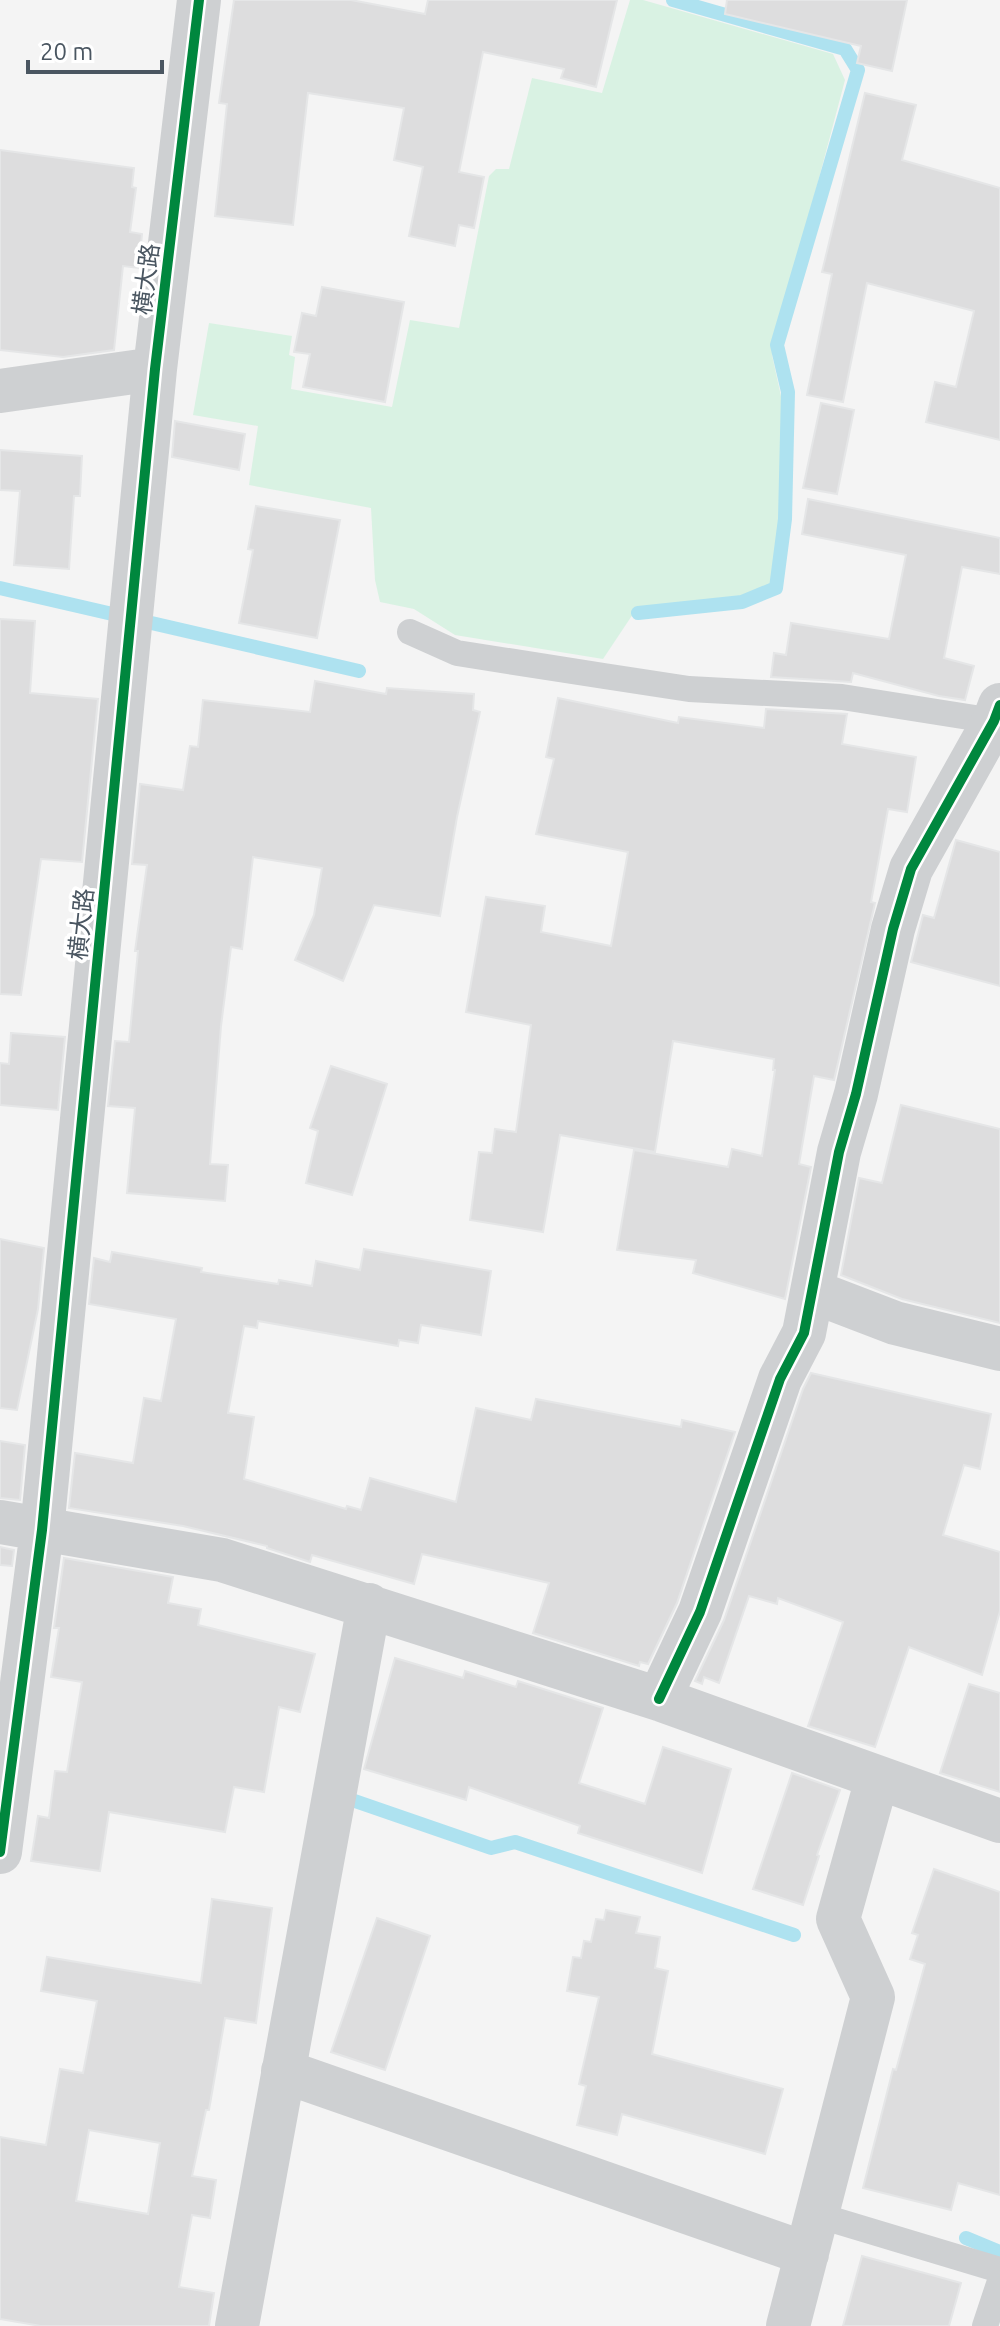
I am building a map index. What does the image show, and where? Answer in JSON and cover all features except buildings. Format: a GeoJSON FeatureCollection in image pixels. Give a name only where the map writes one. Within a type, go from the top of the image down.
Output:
{"type":"FeatureCollection","features":[{"type":"Feature","properties":{"kind":"street","name":"横大路"},"geometry":{"type":"LineString","coordinates":[[0,1852],[42,1530],[155,369],[199,0]]}},
{"type":"Feature","properties":{"kind":"street"},"geometry":{"type":"LineString","coordinates":[[0,391],[155,369]]}},
{"type":"Feature","properties":{"kind":"street"},"geometry":{"type":"LineString","coordinates":[[659,1699],[700,1612],[780,1379],[804,1333],[839,1152],[856,1094],[893,929],[911,869],[998,716]]}},
{"type":"Feature","properties":{"kind":"street"},"geometry":{"type":"LineString","coordinates":[[814,1292],[895,1323],[1000,1349]]}},
{"type":"Feature","properties":{"kind":"street"},"geometry":{"type":"LineString","coordinates":[[0,1522],[222,1560],[659,1699],[1000,1821]]}},
{"type":"Feature","properties":{"kind":"street"},"geometry":{"type":"LineString","coordinates":[[237,2326],[369,1605]]}},
{"type":"Feature","properties":{"kind":"street"},"geometry":{"type":"LineString","coordinates":[[788,2326],[873,1997],[838,1919],[877,1779]]}},
{"type":"Feature","properties":{"kind":"street"},"geometry":{"type":"LineString","coordinates":[[283,2071],[812,2234]]}},
{"type":"Feature","properties":{"kind":"lane"},"geometry":{"type":"LineString","coordinates":[[410,632],[457,653],[689,689],[842,697],[998,716]]}},
{"type":"Feature","properties":{"kind":"lane"},"geometry":{"type":"LineString","coordinates":[[812,2234],[1000,2270]]}},
{"type":"Feature","properties":{"kind":"lane"},"geometry":{"type":"LineString","coordinates":[[985,2326],[1000,2281]]}},
{"type":"Feature","properties":{"kind":"green space"},"geometry":{"type":"Polygon","coordinates":[[[630,0],[643,0],[833,54],[845,80],[772,355],[784,410],[783,492],[771,582],[764,596],[635,611],[603,659],[455,635],[414,609],[380,602],[375,580],[371,508],[249,485],[258,426],[193,415],[209,323],[292,336],[289,355],[295,357],[291,389],[392,407],[410,320],[459,328],[489,176],[496,169],[509,169],[532,78],[602,93],[630,0]]]}},
{"type":"Feature","properties":{"kind":"waterway"},"geometry":{"type":"LineString","coordinates":[[638,613],[742,602],[776,588],[785,519],[788,392],[777,345],[858,70],[845,49],[673,0]]}},
{"type":"Feature","properties":{"kind":"waterway"},"geometry":{"type":"LineString","coordinates":[[0,588],[359,671]]}},
{"type":"Feature","properties":{"kind":"waterway"},"geometry":{"type":"LineString","coordinates":[[349,1799],[491,1848],[515,1842],[794,1935]]}},
{"type":"Feature","properties":{"kind":"waterway"},"geometry":{"type":"LineString","coordinates":[[966,2238],[1000,2252]]}},
{"type":"Feature","properties":{"kind":"cycle path"},"geometry":{"type":"LineString","coordinates":[[0,1852],[42,1530],[155,369],[199,0]]}},
{"type":"Feature","properties":{"kind":"cycle path"},"geometry":{"type":"LineString","coordinates":[[659,1699],[700,1612],[780,1379],[804,1333],[839,1152],[856,1094],[893,929],[911,869],[1000,705]]}}]}
